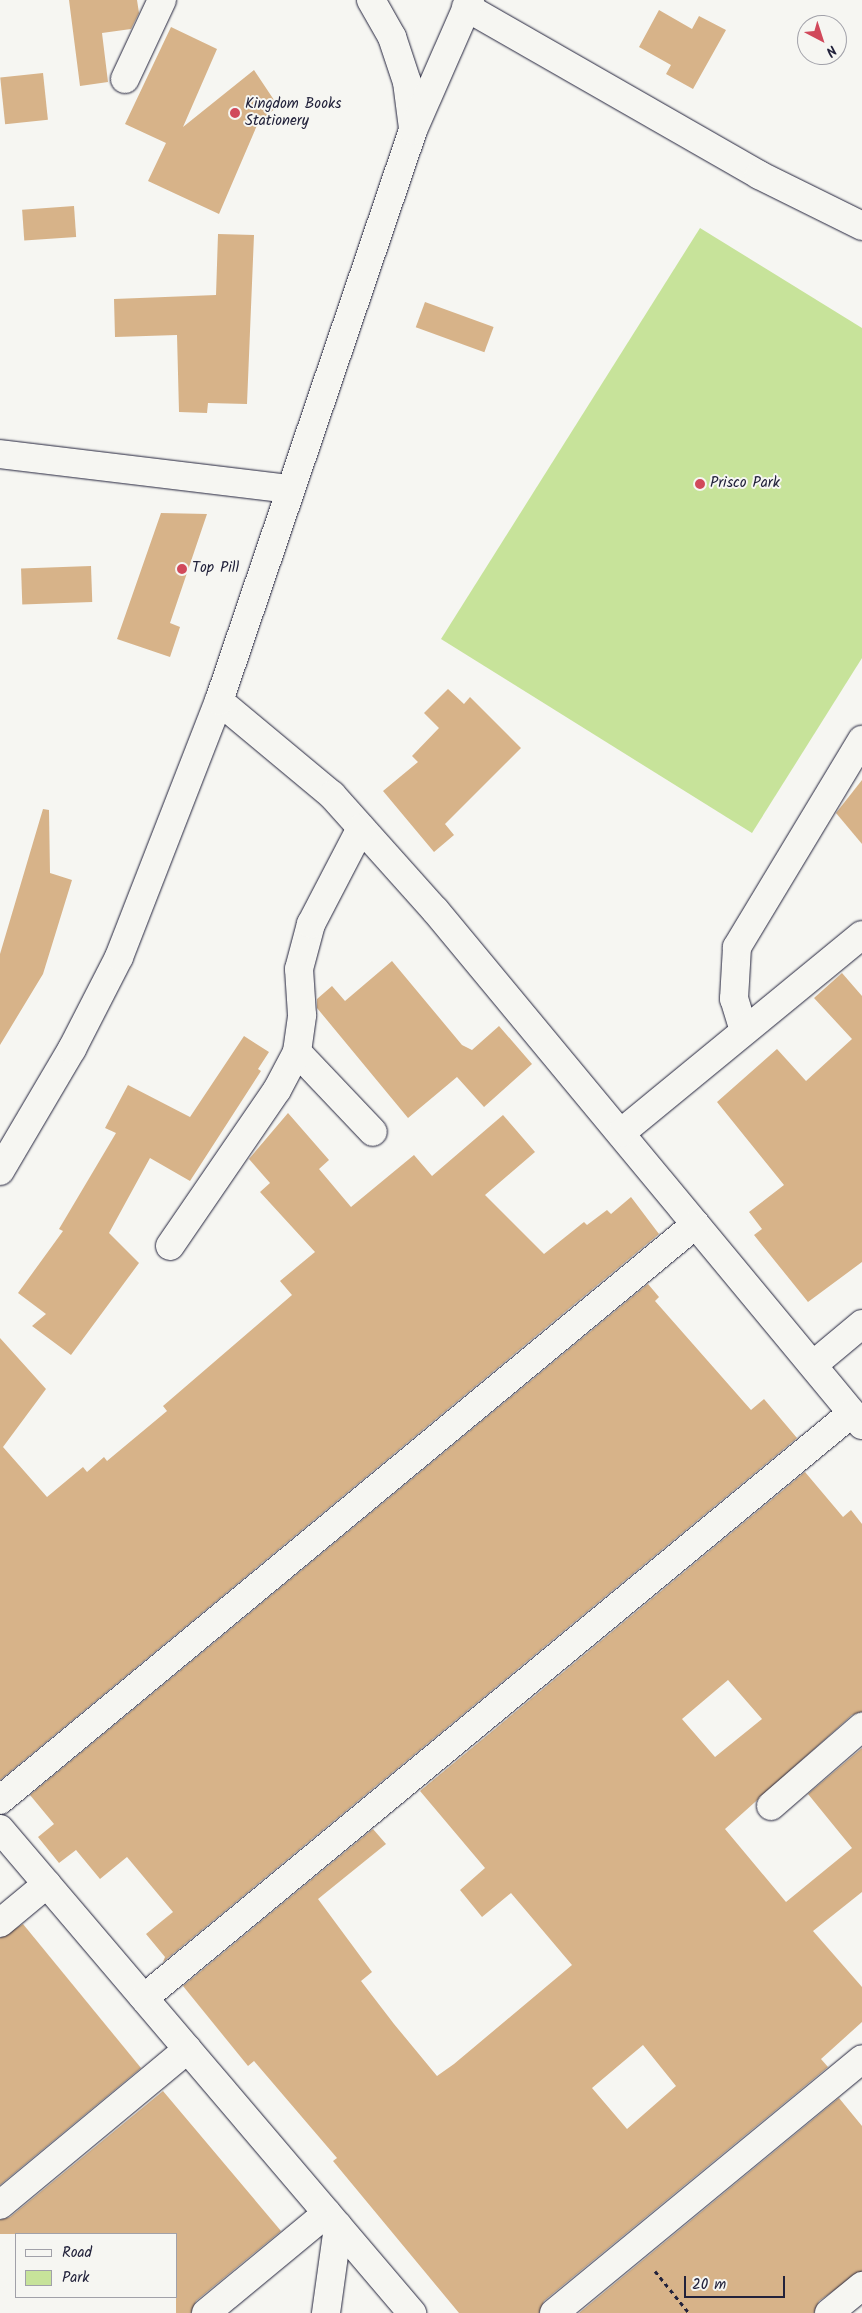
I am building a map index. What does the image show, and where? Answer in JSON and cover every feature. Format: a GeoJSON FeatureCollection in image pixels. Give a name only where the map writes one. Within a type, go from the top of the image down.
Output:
{"type":"FeatureCollection","features":[{"type":"Feature","properties":{"kind":"street"},"geometry":{"type":"LineString","coordinates":[[125,79],[162,0]]}},
{"type":"Feature","properties":{"kind":"street"},"geometry":{"type":"LineString","coordinates":[[371,0],[392,37],[407,82],[413,130]]}},
{"type":"Feature","properties":{"kind":"street"},"geometry":{"type":"LineString","coordinates":[[0,1171],[72,1049],[119,957],[220,700],[289,489],[413,130],[462,2],[759,175],[862,226]]}},
{"type":"Feature","properties":{"kind":"street"},"geometry":{"type":"LineString","coordinates":[[0,454],[289,489]]}},
{"type":"Feature","properties":{"kind":"street"},"geometry":{"type":"LineString","coordinates":[[144,1998],[857,1419],[622,1132],[361,828],[296,762],[220,700]]}},
{"type":"Feature","properties":{"kind":"street"},"geometry":{"type":"LineString","coordinates":[[744,1031],[734,999],[737,947],[862,740]]}},
{"type":"Feature","properties":{"kind":"street"},"geometry":{"type":"LineString","coordinates":[[170,1246],[277,1090],[297,1052],[302,1015],[299,969],[311,924],[361,828]]}},
{"type":"Feature","properties":{"kind":"street"},"geometry":{"type":"LineString","coordinates":[[622,1132],[744,1031],[857,948]]}},
{"type":"Feature","properties":{"kind":"street"},"geometry":{"type":"LineString","coordinates":[[297,1052],[373,1132]]}},
{"type":"Feature","properties":{"kind":"street"},"geometry":{"type":"LineString","coordinates":[[0,1800],[696,1224]]}},
{"type":"Feature","properties":{"kind":"street"},"geometry":{"type":"LineString","coordinates":[[813,1365],[862,1324]]}},
{"type":"Feature","properties":{"kind":"street"},"geometry":{"type":"LineString","coordinates":[[770,1806],[862,1727]]}},
{"type":"Feature","properties":{"kind":"street"},"geometry":{"type":"LineString","coordinates":[[0,1829],[412,2313]]}},
{"type":"Feature","properties":{"kind":"street"},"geometry":{"type":"LineString","coordinates":[[0,1923],[47,1884]]}},
{"type":"Feature","properties":{"kind":"street"},"geometry":{"type":"LineString","coordinates":[[0,2204],[188,2049]]}},
{"type":"Feature","properties":{"kind":"street"},"geometry":{"type":"LineString","coordinates":[[554,2313],[862,2059]]}},
{"type":"Feature","properties":{"kind":"street"},"geometry":{"type":"LineString","coordinates":[[206,2313],[333,2220]]}},
{"type":"Feature","properties":{"kind":"street"},"geometry":{"type":"LineString","coordinates":[[326,2313],[333,2220]]}},
{"type":"Feature","properties":{"kind":"street"},"geometry":{"type":"LineString","coordinates":[[829,2313],[862,2286]]}},
{"type":"Feature","properties":{"kind":"path"},"geometry":{"type":"LineString","coordinates":[[635,2247],[689,2313]]}},
{"type":"Feature","properties":{"kind":"green space","name":"Prisco Park"},"geometry":{"type":"Polygon","coordinates":[[[700,228],[862,328],[862,658],[752,833],[441,639],[700,228]]]}},
{"type":"Feature","properties":{"kind":"building"},"geometry":{"type":"Polygon","coordinates":[[[69,0],[137,0],[139,13],[131,29],[102,33],[108,82],[80,86],[69,0]]]}},
{"type":"Feature","properties":{"kind":"building"},"geometry":{"type":"Polygon","coordinates":[[[659,10],[692,29],[699,16],[726,30],[693,89],[666,74],[671,65],[639,47],[659,10]]]}},
{"type":"Feature","properties":{"kind":"building"},"geometry":{"type":"Polygon","coordinates":[[[171,27],[217,49],[183,127],[254,70],[278,106],[258,123],[219,214],[148,181],[166,143],[125,124],[171,27]]]}},
{"type":"Feature","properties":{"kind":"building"},"geometry":{"type":"Polygon","coordinates":[[[43,73],[48,120],[5,124],[0,77],[43,73]]]}},
{"type":"Feature","properties":{"kind":"building"},"geometry":{"type":"Polygon","coordinates":[[[74,206],[76,237],[24,241],[22,210],[74,206]]]}},
{"type":"Feature","properties":{"kind":"building"},"geometry":{"type":"Polygon","coordinates":[[[218,234],[254,235],[247,404],[208,403],[207,413],[179,412],[177,335],[115,337],[114,299],[216,295],[218,234]]]}},
{"type":"Feature","properties":{"kind":"building"},"geometry":{"type":"Polygon","coordinates":[[[425,302],[494,327],[484,352],[416,327],[425,302]]]}},
{"type":"Feature","properties":{"kind":"building"},"geometry":{"type":"Polygon","coordinates":[[[161,513],[207,514],[170,623],[180,627],[170,657],[117,639],[161,513]]]}},
{"type":"Feature","properties":{"kind":"building"},"geometry":{"type":"Polygon","coordinates":[[[91,566],[92,602],[22,604],[21,568],[91,566]]]}},
{"type":"Feature","properties":{"kind":"building"},"geometry":{"type":"Polygon","coordinates":[[[448,689],[464,704],[470,697],[521,748],[445,824],[454,835],[434,852],[383,791],[418,762],[412,756],[439,728],[424,713],[448,689]]]}},
{"type":"Feature","properties":{"kind":"building"},"geometry":{"type":"Polygon","coordinates":[[[862,780],[862,844],[836,813],[862,780]]]}},
{"type":"Feature","properties":{"kind":"building"},"geometry":{"type":"Polygon","coordinates":[[[43,809],[49,810],[50,873],[72,880],[43,974],[0,1045],[0,954],[43,809]]]}},
{"type":"Feature","properties":{"kind":"building"},"geometry":{"type":"Polygon","coordinates":[[[392,961],[462,1045],[472,1050],[499,1026],[532,1064],[484,1107],[457,1077],[408,1118],[317,1008],[317,999],[332,986],[345,1001],[392,961]]]}},
{"type":"Feature","properties":{"kind":"building"},"geometry":{"type":"Polygon","coordinates":[[[842,973],[862,996],[862,1262],[808,1302],[754,1235],[762,1229],[749,1212],[784,1185],[717,1102],[777,1049],[806,1081],[852,1039],[814,998],[842,973]]]}},
{"type":"Feature","properties":{"kind":"building"},"geometry":{"type":"Polygon","coordinates":[[[244,1036],[269,1052],[258,1069],[261,1071],[190,1181],[150,1158],[109,1233],[139,1263],[71,1355],[32,1326],[46,1314],[18,1293],[63,1231],[59,1229],[116,1133],[105,1128],[128,1085],[190,1117],[244,1036]]]}},
{"type":"Feature","properties":{"kind":"building"},"geometry":{"type":"Polygon","coordinates":[[[288,1113],[329,1160],[319,1169],[351,1207],[414,1155],[432,1176],[503,1115],[535,1152],[485,1195],[544,1254],[584,1222],[587,1225],[607,1210],[611,1214],[631,1197],[659,1234],[0,1780],[0,1338],[46,1389],[3,1447],[47,1497],[83,1467],[87,1472],[104,1457],[107,1461],[167,1411],[163,1406],[292,1295],[280,1281],[315,1252],[260,1192],[270,1183],[249,1159],[288,1113]]]}},
{"type":"Feature","properties":{"kind":"building"},"geometry":{"type":"Polygon","coordinates":[[[648,1284],[659,1297],[655,1301],[751,1410],[764,1399],[797,1438],[163,1962],[165,1957],[146,1934],[173,1912],[127,1857],[100,1879],[76,1850],[59,1863],[38,1837],[54,1824],[30,1795],[648,1284]]]}},
{"type":"Feature","properties":{"kind":"building"},"geometry":{"type":"Polygon","coordinates":[[[805,1472],[843,1517],[851,1510],[862,1524],[862,1712],[852,1715],[725,1829],[786,1902],[852,1848],[808,1794],[862,1748],[862,1892],[813,1931],[862,1987],[862,2022],[821,2059],[828,2067],[544,2301],[539,2313],[459,2313],[333,2161],[337,2158],[254,2061],[248,2066],[183,1986],[373,1829],[386,1844],[318,1899],[372,1972],[361,1981],[394,2024],[437,2076],[454,2064],[572,1965],[511,1893],[482,1917],[460,1890],[485,1868],[420,1791],[805,1472]],[[728,1680],[682,1719],[715,1757],[762,1719],[728,1680]],[[643,2045],[592,2088],[627,2129],[676,2086],[643,2045]]]}},
{"type":"Feature","properties":{"kind":"building"},"geometry":{"type":"Polygon","coordinates":[[[23,1924],[141,2068],[0,2185],[0,1938],[23,1924]]]}},
{"type":"Feature","properties":{"kind":"building"},"geometry":{"type":"Polygon","coordinates":[[[163,2091],[281,2231],[196,2301],[191,2313],[176,2313],[176,2298],[178,2298],[178,2233],[0,2234],[0,2220],[10,2217],[163,2091]]]}},
{"type":"Feature","properties":{"kind":"building"},"geometry":{"type":"Polygon","coordinates":[[[839,2098],[862,2126],[862,2271],[819,2301],[814,2313],[579,2313],[839,2098]]]}},
{"type":"Feature","properties":{"kind":"place","name":"Kingdom Books Stationery"},"geometry":{"type":"Point","coordinates":[235,113]}},
{"type":"Feature","properties":{"kind":"place","name":"Prisco Park"},"geometry":{"type":"Point","coordinates":[700,484]}},
{"type":"Feature","properties":{"kind":"place","name":"Top Pill"},"geometry":{"type":"Point","coordinates":[182,569]}}]}
